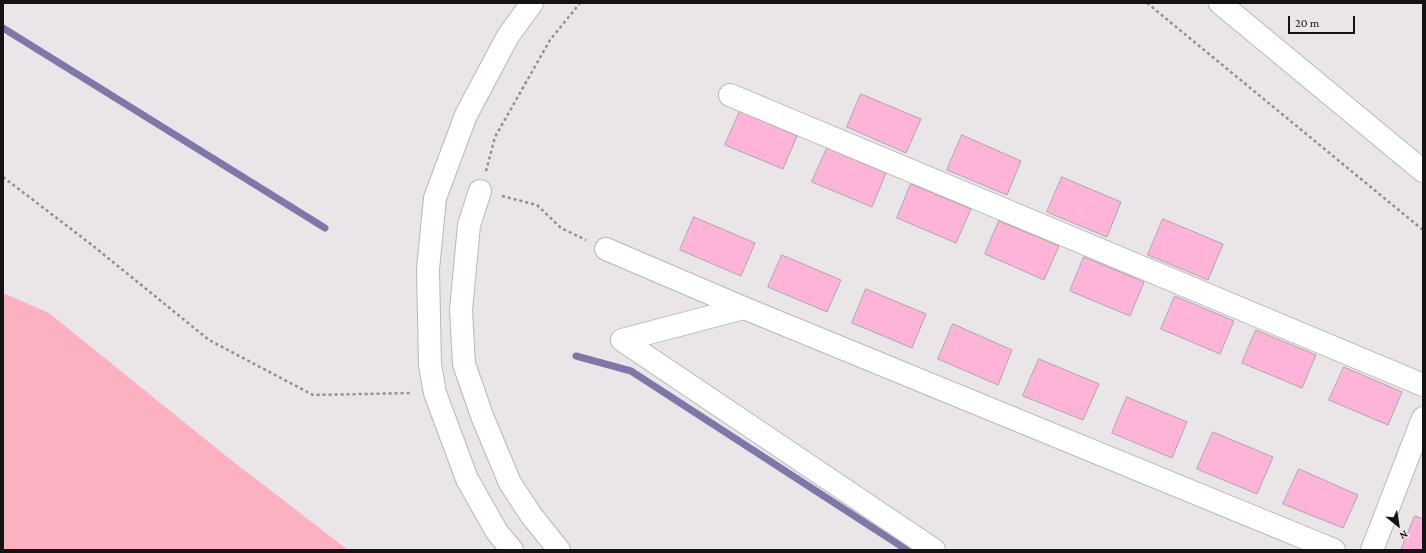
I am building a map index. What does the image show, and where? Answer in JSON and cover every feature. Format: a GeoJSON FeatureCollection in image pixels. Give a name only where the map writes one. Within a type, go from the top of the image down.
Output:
{"type":"FeatureCollection","features":[{"type":"Feature","properties":{"kind":"street"},"geometry":{"type":"LineString","coordinates":[[512,550],[497,532],[467,480],[435,392],[430,365],[428,269],[435,198],[466,115],[508,36],[532,3]]}},
{"type":"Feature","properties":{"kind":"street"},"geometry":{"type":"LineString","coordinates":[[1220,3],[1423,171]]}},
{"type":"Feature","properties":{"kind":"street"},"geometry":{"type":"LineString","coordinates":[[730,95],[1423,386]]}},
{"type":"Feature","properties":{"kind":"street"},"geometry":{"type":"LineString","coordinates":[[480,191],[469,225],[461,310],[464,364],[482,416],[510,483],[531,515],[559,550]]}},
{"type":"Feature","properties":{"kind":"street"},"geometry":{"type":"LineString","coordinates":[[606,249],[744,308],[1334,550]]}},
{"type":"Feature","properties":{"kind":"street"},"geometry":{"type":"LineString","coordinates":[[744,308],[622,340],[934,550]]}},
{"type":"Feature","properties":{"kind":"street"},"geometry":{"type":"LineString","coordinates":[[1372,550],[1423,418]]}},
{"type":"Feature","properties":{"kind":"path"},"geometry":{"type":"LineString","coordinates":[[580,3],[550,40],[495,137],[480,191],[537,205],[560,228],[606,249]]}},
{"type":"Feature","properties":{"kind":"path"},"geometry":{"type":"LineString","coordinates":[[1147,3],[1423,230]]}},
{"type":"Feature","properties":{"kind":"path"},"geometry":{"type":"LineString","coordinates":[[3,177],[92,245],[210,340],[313,395],[435,392]]}},
{"type":"Feature","properties":{"kind":"shaded area"},"geometry":{"type":"Polygon","coordinates":[[[3,293],[49,313],[226,456],[348,550],[3,550],[3,293]]]}},
{"type":"Feature","properties":{"kind":"building"},"geometry":{"type":"Polygon","coordinates":[[[861,94],[921,119],[906,153],[847,127],[861,94]]]}},
{"type":"Feature","properties":{"kind":"building"},"geometry":{"type":"Polygon","coordinates":[[[740,111],[797,136],[783,169],[725,145],[740,111]]]}},
{"type":"Feature","properties":{"kind":"building"},"geometry":{"type":"Polygon","coordinates":[[[962,135],[1021,161],[1007,195],[947,170],[962,135]]]}},
{"type":"Feature","properties":{"kind":"building"},"geometry":{"type":"Polygon","coordinates":[[[827,148],[886,173],[872,207],[812,182],[827,148]]]}},
{"type":"Feature","properties":{"kind":"building"},"geometry":{"type":"Polygon","coordinates":[[[1062,177],[1121,202],[1107,237],[1047,212],[1062,177]]]}},
{"type":"Feature","properties":{"kind":"building"},"geometry":{"type":"Polygon","coordinates":[[[911,184],[971,209],[956,243],[897,218],[911,184]]]}},
{"type":"Feature","properties":{"kind":"building"},"geometry":{"type":"Polygon","coordinates":[[[694,217],[755,243],[741,276],[680,250],[694,217]]]}},
{"type":"Feature","properties":{"kind":"building"},"geometry":{"type":"Polygon","coordinates":[[[1163,219],[1223,244],[1208,280],[1148,255],[1163,219]]]}},
{"type":"Feature","properties":{"kind":"building"},"geometry":{"type":"Polygon","coordinates":[[[999,221],[1059,246],[1044,280],[985,254],[999,221]]]}},
{"type":"Feature","properties":{"kind":"building"},"geometry":{"type":"Polygon","coordinates":[[[782,255],[841,280],[827,312],[768,287],[782,255]]]}},
{"type":"Feature","properties":{"kind":"building"},"geometry":{"type":"Polygon","coordinates":[[[1084,257],[1144,282],[1130,316],[1070,291],[1084,257]]]}},
{"type":"Feature","properties":{"kind":"building"},"geometry":{"type":"Polygon","coordinates":[[[866,289],[926,314],[912,348],[852,323],[866,289]]]}},
{"type":"Feature","properties":{"kind":"building"},"geometry":{"type":"Polygon","coordinates":[[[1175,296],[1234,321],[1220,354],[1161,329],[1175,296]]]}},
{"type":"Feature","properties":{"kind":"building"},"geometry":{"type":"Polygon","coordinates":[[[953,324],[1012,350],[998,385],[938,359],[953,324]]]}},
{"type":"Feature","properties":{"kind":"building"},"geometry":{"type":"Polygon","coordinates":[[[1256,330],[1316,355],[1302,388],[1242,363],[1256,330]]]}},
{"type":"Feature","properties":{"kind":"building"},"geometry":{"type":"Polygon","coordinates":[[[1039,359],[1099,384],[1083,420],[1023,396],[1039,359]]]}},
{"type":"Feature","properties":{"kind":"building"},"geometry":{"type":"Polygon","coordinates":[[[1344,367],[1402,392],[1388,425],[1329,400],[1344,367]]]}},
{"type":"Feature","properties":{"kind":"building"},"geometry":{"type":"Polygon","coordinates":[[[1127,397],[1187,422],[1172,458],[1112,433],[1127,397]]]}},
{"type":"Feature","properties":{"kind":"building"},"geometry":{"type":"Polygon","coordinates":[[[1213,432],[1273,457],[1257,494],[1197,469],[1213,432]]]}},
{"type":"Feature","properties":{"kind":"building"},"geometry":{"type":"Polygon","coordinates":[[[1299,469],[1358,495],[1343,528],[1283,504],[1299,469]]]}},
{"type":"Feature","properties":{"kind":"building"},"geometry":{"type":"Polygon","coordinates":[[[1415,516],[1423,519],[1423,550],[1401,550],[1415,516]]]}},
{"type":"Feature","properties":{"kind":"waterway"},"geometry":{"type":"LineString","coordinates":[[3,28],[325,228]]}},
{"type":"Feature","properties":{"kind":"waterway"},"geometry":{"type":"LineString","coordinates":[[576,356],[631,371],[907,550]]}}]}
